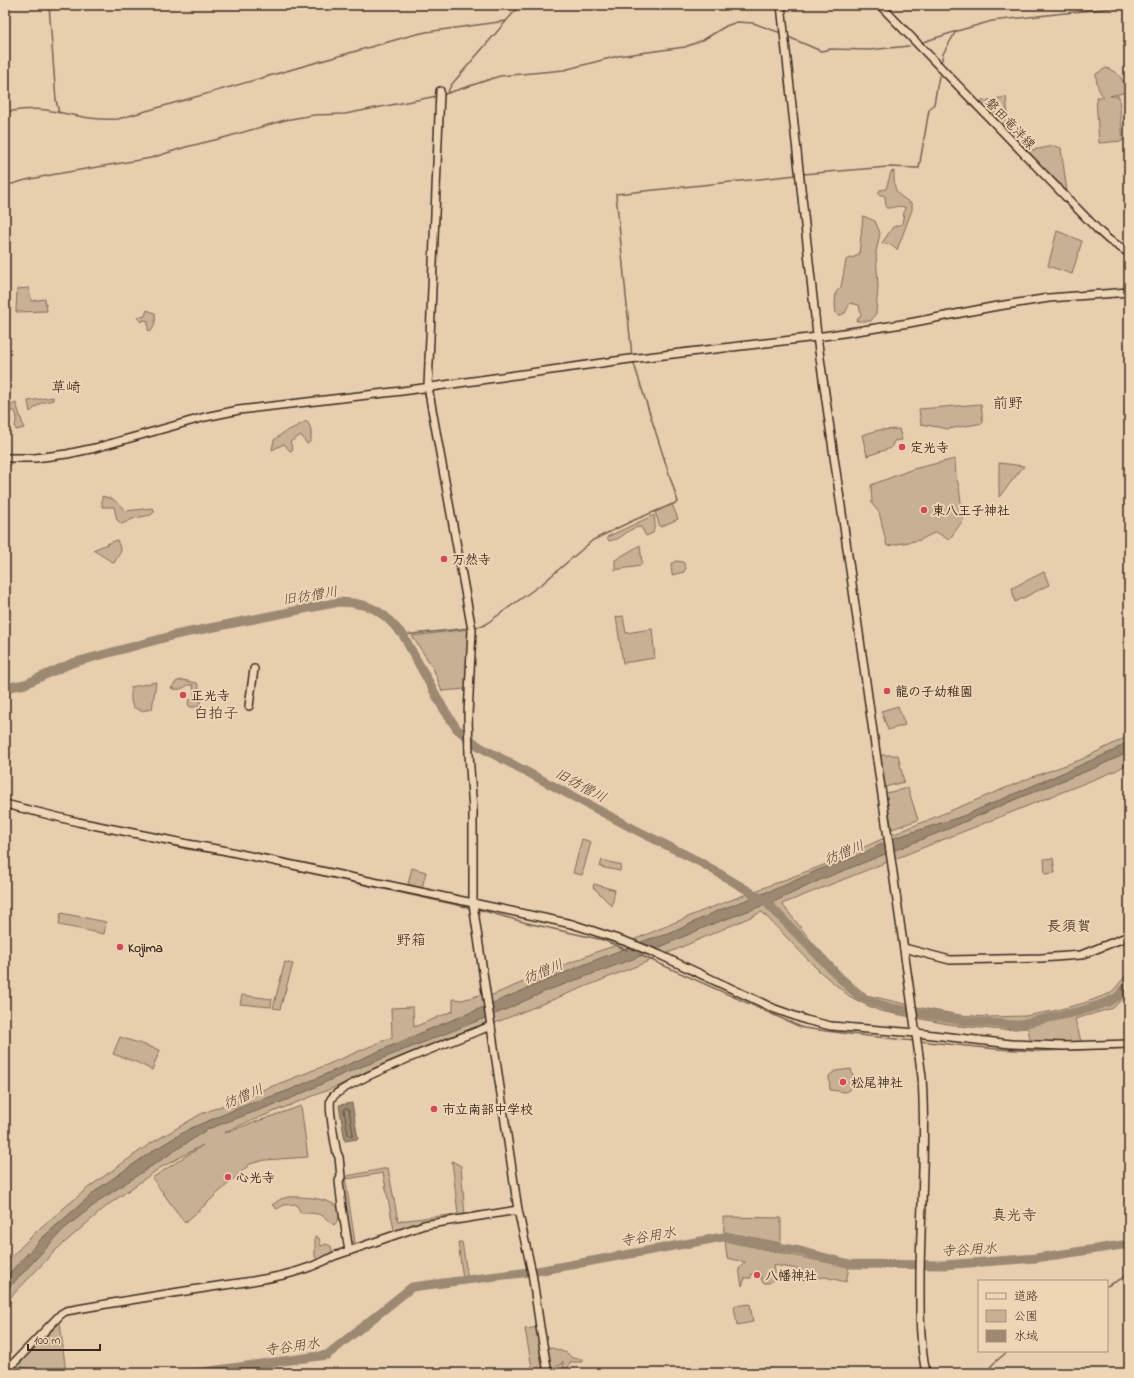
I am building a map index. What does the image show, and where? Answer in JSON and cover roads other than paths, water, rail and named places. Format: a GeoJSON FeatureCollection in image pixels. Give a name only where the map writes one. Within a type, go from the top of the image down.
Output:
{"type":"FeatureCollection","features":[{"type":"Feature","properties":{"kind":"street"},"geometry":{"type":"LineString","coordinates":[[781,5],[817,337],[922,1077],[920,1320],[922,1353],[926,1373]]}},
{"type":"Feature","properties":{"kind":"street","name":"磐田竜洋線"},"geometry":{"type":"LineString","coordinates":[[880,5],[1099,231],[1109,240],[1129,253]]}},
{"type":"Feature","properties":{"kind":"street"},"geometry":{"type":"LineString","coordinates":[[440,95],[428,388],[472,628],[468,715],[468,754],[473,811],[473,904],[518,1210],[532,1273],[548,1373]]}},
{"type":"Feature","properties":{"kind":"street"},"geometry":{"type":"LineString","coordinates":[[5,458],[35,458],[67,454],[95,448],[205,417],[239,410],[428,388],[633,359],[817,337],[909,323],[1038,300],[1129,292]]}},
{"type":"Feature","properties":{"kind":"street"},"geometry":{"type":"LineString","coordinates":[[249,706],[254,669]]}},
{"type":"Feature","properties":{"kind":"street"},"geometry":{"type":"LineString","coordinates":[[5,804],[78,822],[222,850],[572,924],[627,942],[660,955],[763,1004],[811,1022],[831,1026],[1031,1045],[1064,1046],[1129,1044]]}},
{"type":"Feature","properties":{"kind":"street"},"geometry":{"type":"LineString","coordinates":[[904,948],[950,960],[1041,958],[1081,955],[1129,936]]}},
{"type":"Feature","properties":{"kind":"street"},"geometry":{"type":"LineString","coordinates":[[349,1251],[339,1181],[341,1177],[339,1157],[337,1153],[331,1114],[330,1102],[332,1098],[340,1091],[363,1078],[491,1025]]}},
{"type":"Feature","properties":{"kind":"street"},"geometry":{"type":"LineString","coordinates":[[5,1372],[61,1314],[66,1311],[288,1274],[424,1225],[518,1210]]}},
{"type":"Feature","properties":{"kind":"water"},"geometry":{"type":"Polygon","coordinates":[[[1129,740],[1129,752],[1097,767],[820,880],[778,900],[710,925],[633,959],[546,991],[505,1010],[341,1075],[292,1098],[208,1129],[103,1198],[64,1229],[5,1292],[5,1278],[42,1238],[99,1188],[154,1150],[189,1129],[246,1105],[287,1091],[578,967],[649,939],[669,934],[717,911],[783,886],[818,870],[852,858],[897,837],[963,816],[1113,751],[1129,740]]]}},
{"type":"Feature","properties":{"kind":"water"},"geometry":{"type":"Polygon","coordinates":[[[352,1103],[358,1139],[345,1141],[339,1105],[352,1103]]]}},
{"type":"Feature","properties":{"kind":"waterway"},"geometry":{"type":"LineString","coordinates":[[49,5],[56,100],[59,113]]}},
{"type":"Feature","properties":{"kind":"waterway"},"geometry":{"type":"LineString","coordinates":[[447,93],[452,84],[520,5]]}},
{"type":"Feature","properties":{"kind":"waterway"},"geometry":{"type":"LineString","coordinates":[[923,42],[992,21],[1129,6]]}},
{"type":"Feature","properties":{"kind":"waterway"},"geometry":{"type":"LineString","coordinates":[[5,112],[41,109],[91,118],[118,119],[409,36],[426,32],[506,21]]}},
{"type":"Feature","properties":{"kind":"waterway"},"geometry":{"type":"LineString","coordinates":[[442,95],[500,76],[564,70],[618,56],[685,47],[703,40],[726,26],[737,22],[753,23],[781,33]]}},
{"type":"Feature","properties":{"kind":"waterway"},"geometry":{"type":"LineString","coordinates":[[941,63],[943,54],[956,31]]}},
{"type":"Feature","properties":{"kind":"waterway"},"geometry":{"type":"LineString","coordinates":[[786,36],[821,51],[831,49],[869,50],[909,46]]}},
{"type":"Feature","properties":{"kind":"waterway"},"geometry":{"type":"LineString","coordinates":[[803,174],[888,167],[919,168],[929,110],[934,104],[939,76]]}},
{"type":"Feature","properties":{"kind":"waterway"},"geometry":{"type":"LineString","coordinates":[[5,186],[56,174],[151,158],[285,120],[314,115],[345,114],[437,96]]}},
{"type":"Feature","properties":{"kind":"waterway"},"geometry":{"type":"LineString","coordinates":[[632,357],[616,194],[797,175]]}},
{"type":"Feature","properties":{"kind":"waterway"},"geometry":{"type":"LineString","coordinates":[[473,627],[483,626],[543,583],[593,540],[632,521],[678,502],[633,361]]}},
{"type":"Feature","properties":{"kind":"waterway","name":"旧彷僧川"},"geometry":{"type":"LineString","coordinates":[[5,688],[25,684],[72,663],[175,635],[339,602],[367,606],[386,617],[403,635],[443,708],[457,729],[480,747],[634,829],[700,862],[764,900],[859,996],[886,1007],[965,1021],[1016,1025],[1081,1011],[1108,1002],[1117,997],[1129,985]]}},
{"type":"Feature","properties":{"kind":"waterway"},"geometry":{"type":"LineString","coordinates":[[403,635],[470,628]]}},
{"type":"Feature","properties":{"kind":"waterway"},"geometry":{"type":"LineString","coordinates":[[5,808],[89,828]]}},
{"type":"Feature","properties":{"kind":"waterway"},"geometry":{"type":"LineString","coordinates":[[150,840],[187,849],[222,854],[471,908]]}},
{"type":"Feature","properties":{"kind":"waterway"},"geometry":{"type":"LineString","coordinates":[[477,909],[527,923],[603,940],[627,950]]}},
{"type":"Feature","properties":{"kind":"waterway"},"geometry":{"type":"LineString","coordinates":[[640,955],[803,1028],[914,1041]]}},
{"type":"Feature","properties":{"kind":"waterway"},"geometry":{"type":"LineString","coordinates":[[919,1041],[996,1049],[1037,1051],[1129,1048]]}},
{"type":"Feature","properties":{"kind":"waterway","name":"寺谷用水"},"geometry":{"type":"LineString","coordinates":[[195,1373],[327,1355],[412,1287],[537,1271],[723,1237],[800,1251],[850,1264],[944,1265],[1036,1258],[1129,1244]]}},
{"type":"Feature","properties":{"kind":"waterway"},"geometry":{"type":"LineString","coordinates":[[1108,1286],[1129,1275]]}},
{"type":"Feature","properties":{"kind":"waterway"},"geometry":{"type":"LineString","coordinates":[[985,1373],[1007,1352]]}},
{"type":"Feature","properties":{"kind":"waterway","name":"寺谷用水"},"geometry":{"type":"LineString","coordinates":[[5,1369],[41,1373]]}},
{"type":"Feature","properties":{"kind":"place","name":"定光寺"},"geometry":{"type":"Point","coordinates":[902,447]}},
{"type":"Feature","properties":{"kind":"place","name":"東八王子神社"},"geometry":{"type":"Point","coordinates":[924,510]}},
{"type":"Feature","properties":{"kind":"place","name":"万然寺"},"geometry":{"type":"Point","coordinates":[444,559]}},
{"type":"Feature","properties":{"kind":"place","name":"龍の子幼稚園"},"geometry":{"type":"Point","coordinates":[887,691]}},
{"type":"Feature","properties":{"kind":"place","name":"正光寺"},"geometry":{"type":"Point","coordinates":[183,695]}},
{"type":"Feature","properties":{"kind":"place","name":"Kojima"},"geometry":{"type":"Point","coordinates":[120,947]}},
{"type":"Feature","properties":{"kind":"place","name":"松尾神社"},"geometry":{"type":"Point","coordinates":[843,1082]}},
{"type":"Feature","properties":{"kind":"place","name":"市立南部中学校"},"geometry":{"type":"Point","coordinates":[434,1109]}},
{"type":"Feature","properties":{"kind":"place","name":"心光寺"},"geometry":{"type":"Point","coordinates":[228,1177]}},
{"type":"Feature","properties":{"kind":"place","name":"八幡神社"},"geometry":{"type":"Point","coordinates":[757,1275]}},
{"type":"Feature","properties":{"kind":"district","name":"草崎"},"geometry":{"type":"Point","coordinates":[66,387]}},
{"type":"Feature","properties":{"kind":"district","name":"前野"},"geometry":{"type":"Point","coordinates":[1008,403]}},
{"type":"Feature","properties":{"kind":"district","name":"白拍子"},"geometry":{"type":"Point","coordinates":[216,713]}},
{"type":"Feature","properties":{"kind":"district","name":"長須賀"},"geometry":{"type":"Point","coordinates":[1069,926]}},
{"type":"Feature","properties":{"kind":"district","name":"野箱"},"geometry":{"type":"Point","coordinates":[411,940]}},
{"type":"Feature","properties":{"kind":"district","name":"真光寺"},"geometry":{"type":"Point","coordinates":[1014,1215]}},
{"type":"Feature","properties":{"kind":"water label","name":"彷僧川"},"geometry":{"type":"Point","coordinates":[844,852]}},
{"type":"Feature","properties":{"kind":"water label","name":"彷僧川"},"geometry":{"type":"Point","coordinates":[543,971]}},
{"type":"Feature","properties":{"kind":"water label","name":"彷僧川"},"geometry":{"type":"Point","coordinates":[243,1096]}}]}
